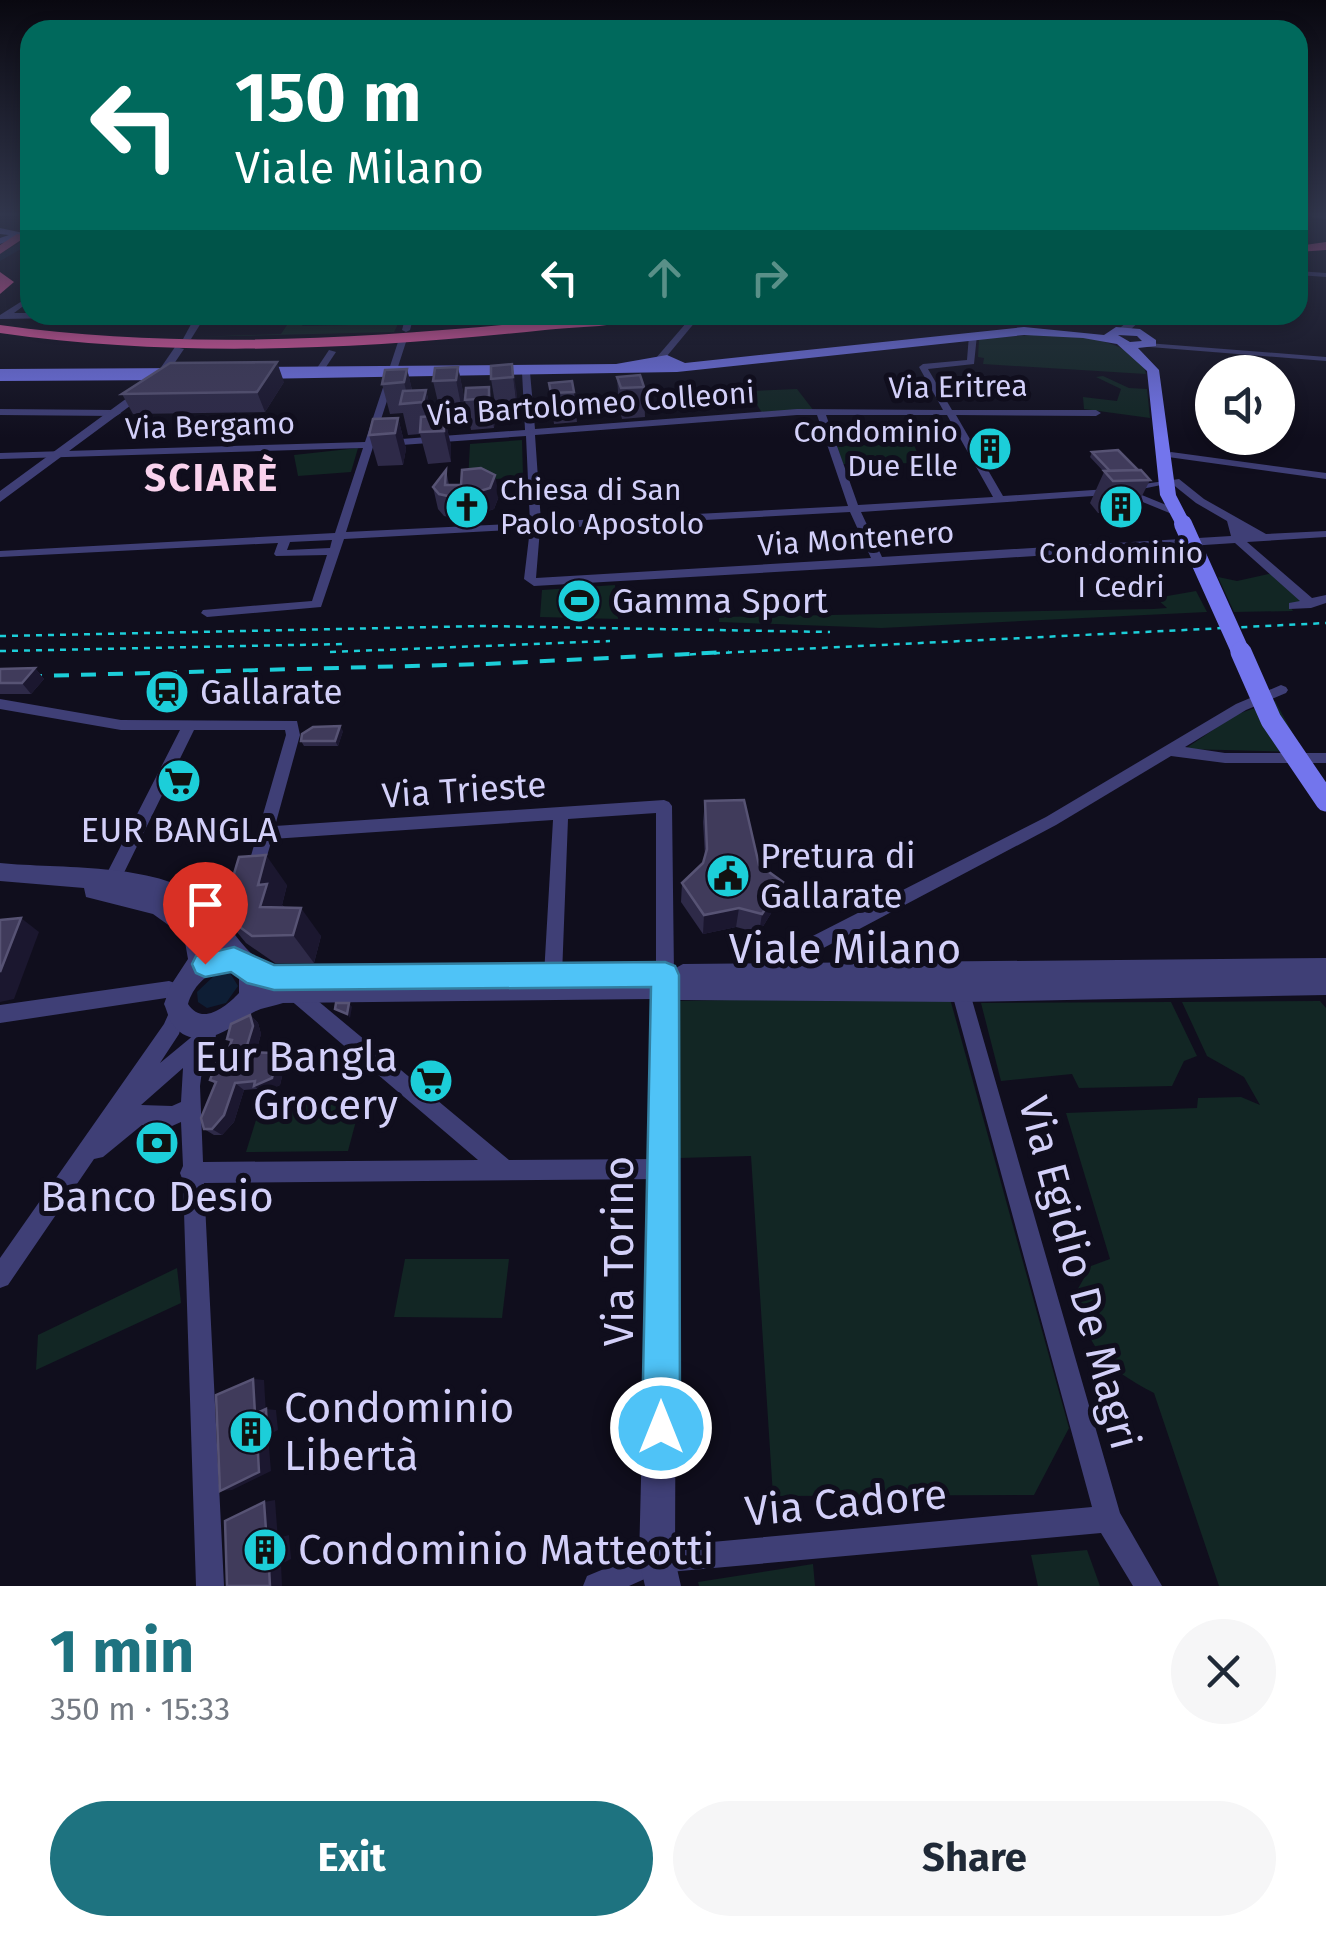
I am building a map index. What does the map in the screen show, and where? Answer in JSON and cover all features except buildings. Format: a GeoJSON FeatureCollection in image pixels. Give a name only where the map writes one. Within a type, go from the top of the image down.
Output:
{"type":"FeatureCollection","features":[{"type":"Feature","properties":{"kind":"highway"},"geometry":{"type":"LineString","coordinates":[[1,322],[38,336],[154,344],[331,343],[531,325]]}},
{"type":"Feature","properties":{"kind":"highway"},"geometry":{"type":"LineString","coordinates":[[24,325],[132,339],[331,338],[482,325]]}},
{"type":"Feature","properties":{"kind":"main road"},"geometry":{"type":"LineString","coordinates":[[1171,481],[1160,370],[1147,341],[1121,337],[1059,332],[974,335],[616,368],[392,372],[319,371],[242,373],[526,372],[668,363],[1007,328],[1121,337],[1153,370],[1171,481],[1179,516],[1271,720],[1326,801]]}},
{"type":"Feature","properties":{"kind":"main road"},"geometry":{"type":"LineString","coordinates":[[0,375],[208,373]]}},
{"type":"Feature","properties":{"kind":"street"},"geometry":{"type":"LineString","coordinates":[[187,337],[195,325]]}},
{"type":"Feature","properties":{"kind":"street"},"geometry":{"type":"LineString","coordinates":[[406,330],[407,325]]}},
{"type":"Feature","properties":{"kind":"street"},"geometry":{"type":"LineString","coordinates":[[668,363],[690,325]]}},
{"type":"Feature","properties":{"kind":"street"},"geometry":{"type":"LineString","coordinates":[[1121,337],[1134,325]]}},
{"type":"Feature","properties":{"kind":"street"},"geometry":{"type":"LineString","coordinates":[[1145,325],[1147,341],[1326,357]]}},
{"type":"Feature","properties":{"kind":"street"},"geometry":{"type":"LineString","coordinates":[[974,335],[972,362],[923,367],[1000,499]]}},
{"type":"Feature","properties":{"kind":"street"},"geometry":{"type":"LineString","coordinates":[[207,614],[317,604],[402,342]]}},
{"type":"Feature","properties":{"kind":"street"},"geometry":{"type":"LineString","coordinates":[[0,498],[163,373],[178,349]]}},
{"type":"Feature","properties":{"kind":"street"},"geometry":{"type":"LineString","coordinates":[[319,371],[332,352]]}},
{"type":"Feature","properties":{"kind":"street"},"geometry":{"type":"LineString","coordinates":[[526,372],[535,528]]}},
{"type":"Feature","properties":{"kind":"street","name":"Via Eritrea"},"geometry":{"type":"LineString","coordinates":[[820,414],[1076,410],[1096,413]]}},
{"type":"Feature","properties":{"kind":"street"},"geometry":{"type":"LineString","coordinates":[[0,412],[116,412]]}},
{"type":"Feature","properties":{"kind":"street"},"geometry":{"type":"LineString","coordinates":[[820,414],[854,509],[879,563]]}},
{"type":"Feature","properties":{"kind":"street","name":"Via Bartolomeo Colleoni"},"geometry":{"type":"LineString","coordinates":[[366,445],[820,414]]}},
{"type":"Feature","properties":{"kind":"street","name":"Via Bergamo"},"geometry":{"type":"LineString","coordinates":[[0,456],[366,445]]}},
{"type":"Feature","properties":{"kind":"street"},"geometry":{"type":"LineString","coordinates":[[1171,455],[1326,476]]}},
{"type":"Feature","properties":{"kind":"street"},"geometry":{"type":"LineString","coordinates":[[0,554],[854,509],[1108,492],[1171,481],[1264,538]]}},
{"type":"Feature","properties":{"kind":"street"},"geometry":{"type":"LineString","coordinates":[[1108,492],[1146,496],[1179,516],[1204,508],[1218,512]]}},
{"type":"Feature","properties":{"kind":"street"},"geometry":{"type":"LineString","coordinates":[[1232,520],[1238,540],[1311,604]]}},
{"type":"Feature","properties":{"kind":"street","name":"Via Montenero"},"geometry":{"type":"LineString","coordinates":[[535,528],[530,579],[544,584],[1326,534]]}},
{"type":"Feature","properties":{"kind":"street"},"geometry":{"type":"LineString","coordinates":[[285,539],[280,554],[335,552]]}},
{"type":"Feature","properties":{"kind":"street"},"geometry":{"type":"LineString","coordinates":[[1293,606],[1326,599]]}},
{"type":"Feature","properties":{"kind":"street"},"geometry":{"type":"LineString","coordinates":[[809,981],[805,949],[1051,822],[1172,751],[1179,742],[1282,690]]}},
{"type":"Feature","properties":{"kind":"street"},"geometry":{"type":"LineString","coordinates":[[0,704],[98,722],[188,728],[276,723],[294,729],[250,887],[172,894],[0,872]]}},
{"type":"Feature","properties":{"kind":"street"},"geometry":{"type":"LineString","coordinates":[[167,724],[204,719],[238,724]]}},
{"type":"Feature","properties":{"kind":"street"},"geometry":{"type":"LineString","coordinates":[[101,886],[188,728]]}},
{"type":"Feature","properties":{"kind":"street"},"geometry":{"type":"LineString","coordinates":[[1172,751],[1241,758],[1326,758]]}},
{"type":"Feature","properties":{"kind":"street","name":"Via Trieste"},"geometry":{"type":"LineString","coordinates":[[265,833],[667,808],[665,981]]}},
{"type":"Feature","properties":{"kind":"street"},"geometry":{"type":"LineString","coordinates":[[553,975],[561,814]]}},
{"type":"Feature","properties":{"kind":"street"},"geometry":{"type":"LineString","coordinates":[[0,1277],[172,1028],[177,1004],[202,959],[200,946],[173,910],[101,886]]}},
{"type":"Feature","properties":{"kind":"street"},"geometry":{"type":"LineString","coordinates":[[114,1114],[245,1004],[253,985],[242,953],[200,909],[172,894]]}},
{"type":"Feature","properties":{"kind":"street"},"geometry":{"type":"LineString","coordinates":[[194,971],[242,953]]}},
{"type":"Feature","properties":{"kind":"street","name":"Viale Milano"},"geometry":{"type":"LineString","coordinates":[[242,953],[274,978],[553,975],[665,981]]}},
{"type":"Feature","properties":{"kind":"street","name":"Viale Milano"},"geometry":{"type":"LineString","coordinates":[[245,1004],[270,994],[294,992],[665,981],[1320,980]]}},
{"type":"Feature","properties":{"kind":"street","name":"Via Torino"},"geometry":{"type":"LineString","coordinates":[[660,1573],[665,981]]}},
{"type":"Feature","properties":{"kind":"street","name":"Via Egidio De Magri"},"geometry":{"type":"LineString","coordinates":[[958,982],[1108,1518],[1148,1586]]}},
{"type":"Feature","properties":{"kind":"street"},"geometry":{"type":"LineString","coordinates":[[0,1014],[170,988],[194,1026],[216,1028]]}},
{"type":"Feature","properties":{"kind":"street"},"geometry":{"type":"LineString","coordinates":[[294,992],[502,1167]]}},
{"type":"Feature","properties":{"kind":"street"},"geometry":{"type":"LineString","coordinates":[[210,1586],[190,1108],[194,1062],[216,1028]]}},
{"type":"Feature","properties":{"kind":"street"},"geometry":{"type":"LineString","coordinates":[[82,1162],[139,1115],[172,1116],[190,1108]]}},
{"type":"Feature","properties":{"kind":"street"},"geometry":{"type":"LineString","coordinates":[[190,1172],[502,1167],[662,1169]]}},
{"type":"Feature","properties":{"kind":"street","name":"Via Cadore"},"geometry":{"type":"LineString","coordinates":[[596,1586],[660,1573],[1108,1518]]}},
{"type":"Feature","properties":{"kind":"green space"},"geometry":{"type":"Polygon","coordinates":[[[287,325],[398,325],[394,332],[192,337],[281,334],[287,325]]]}},
{"type":"Feature","properties":{"kind":"green space"},"geometry":{"type":"Polygon","coordinates":[[[1033,335],[1105,342],[1143,363],[1146,374],[983,364],[984,358],[978,357],[979,339],[1033,335]]]}},
{"type":"Feature","properties":{"kind":"green space"},"geometry":{"type":"Polygon","coordinates":[[[1103,376],[1129,388],[1147,389],[1150,418],[1084,409],[1083,397],[1117,401],[1121,389],[1096,377],[1103,376]]]}},
{"type":"Feature","properties":{"kind":"green space"},"geometry":{"type":"Polygon","coordinates":[[[797,389],[814,411],[762,413],[749,391],[797,389]]]}},
{"type":"Feature","properties":{"kind":"green space"},"geometry":{"type":"Polygon","coordinates":[[[522,440],[523,477],[468,481],[470,444],[522,440]]]}},
{"type":"Feature","properties":{"kind":"green space"},"geometry":{"type":"Polygon","coordinates":[[[913,443],[922,463],[843,464],[837,446],[913,443]]]}},
{"type":"Feature","properties":{"kind":"green space"},"geometry":{"type":"Polygon","coordinates":[[[358,448],[351,472],[298,476],[294,455],[358,448]]]}},
{"type":"Feature","properties":{"kind":"green space"},"geometry":{"type":"Polygon","coordinates":[[[1273,573],[1304,600],[1289,605],[1293,611],[1234,612],[1218,577],[1237,581],[1273,573]]]}},
{"type":"Feature","properties":{"kind":"green space","name":"Gamma Sport"},"geometry":{"type":"Polygon","coordinates":[[[615,585],[618,619],[540,617],[542,590],[615,585]]]}},
{"type":"Feature","properties":{"kind":"green space"},"geometry":{"type":"Polygon","coordinates":[[[1196,591],[1207,612],[881,628],[719,622],[719,617],[1153,609],[1167,608],[1156,598],[1196,591]]]}},
{"type":"Feature","properties":{"kind":"green space"},"geometry":{"type":"Polygon","coordinates":[[[1275,701],[1303,752],[1185,749],[1235,715],[1275,701]]]}},
{"type":"Feature","properties":{"kind":"green space"},"geometry":{"type":"Polygon","coordinates":[[[949,995],[1069,1428],[1034,1495],[773,1496],[751,1156],[679,1158],[680,1001],[949,995]]]}},
{"type":"Feature","properties":{"kind":"green space"},"geometry":{"type":"Polygon","coordinates":[[[1320,1001],[1326,1008],[1326,1586],[1219,1586],[1154,1393],[1122,1374],[1100,1354],[1080,1311],[1076,1292],[1091,1266],[1110,1259],[1066,1113],[1197,1108],[1198,1098],[1241,1097],[1260,1105],[1244,1077],[1207,1056],[1182,1002],[1320,1001]]]}},
{"type":"Feature","properties":{"kind":"green space"},"geometry":{"type":"Polygon","coordinates":[[[1171,1002],[1197,1056],[1184,1061],[1172,1086],[1079,1088],[1072,1074],[1001,1081],[981,1003],[1171,1002]]]}},
{"type":"Feature","properties":{"kind":"green space"},"geometry":{"type":"Polygon","coordinates":[[[361,1102],[348,1151],[246,1152],[261,1104],[361,1102]]]}},
{"type":"Feature","properties":{"kind":"green space"},"geometry":{"type":"Polygon","coordinates":[[[405,1259],[509,1259],[502,1318],[394,1317],[405,1259]]]}},
{"type":"Feature","properties":{"kind":"green space"},"geometry":{"type":"Polygon","coordinates":[[[177,1268],[181,1303],[36,1370],[38,1335],[177,1268]]]}},
{"type":"Feature","properties":{"kind":"green space"},"geometry":{"type":"Polygon","coordinates":[[[1087,1550],[1100,1586],[1038,1586],[1031,1555],[1087,1550]]]}},
{"type":"Feature","properties":{"kind":"green space"},"geometry":{"type":"Polygon","coordinates":[[[813,1564],[815,1586],[699,1586],[698,1582],[813,1564]]]}},
{"type":"Feature","properties":{"kind":"water"},"geometry":{"type":"Polygon","coordinates":[[[217,973],[230,973],[238,986],[226,1003],[207,1008],[198,1002],[197,992],[217,973]]]}},
{"type":"Feature","properties":{"kind":"railway"},"geometry":{"type":"LineString","coordinates":[[678,655],[1326,623]]}},
{"type":"Feature","properties":{"kind":"railway"},"geometry":{"type":"LineString","coordinates":[[0,636],[484,626],[830,632]]}},
{"type":"Feature","properties":{"kind":"railway"},"geometry":{"type":"LineString","coordinates":[[330,652],[610,641]]}},
{"type":"Feature","properties":{"kind":"railway"},"geometry":{"type":"LineString","coordinates":[[0,651],[343,644]]}},
{"type":"Feature","properties":{"kind":"railway"},"geometry":{"type":"LineString","coordinates":[[0,677],[485,664],[729,652]]}},
{"type":"Feature","properties":{"kind":"place","name":"Condominio Due Elle"},"geometry":{"type":"Point","coordinates":[990,449]}},
{"type":"Feature","properties":{"kind":"place","name":"Chiesa di San Paolo Apostolo"},"geometry":{"type":"Point","coordinates":[467,507]}},
{"type":"Feature","properties":{"kind":"place","name":"Condominio I Cedri"},"geometry":{"type":"Point","coordinates":[1121,507]}},
{"type":"Feature","properties":{"kind":"place","name":"Gamma Sport"},"geometry":{"type":"Point","coordinates":[579,601]}},
{"type":"Feature","properties":{"kind":"place","name":"Gallarate"},"geometry":{"type":"Point","coordinates":[167,692]}},
{"type":"Feature","properties":{"kind":"place","name":"EUR BANGLA"},"geometry":{"type":"Point","coordinates":[179,781]}},
{"type":"Feature","properties":{"kind":"place","name":"Pretura di Gallarate"},"geometry":{"type":"Point","coordinates":[728,876]}},
{"type":"Feature","properties":{"kind":"place","name":"Eur Bangla Grocery"},"geometry":{"type":"Point","coordinates":[431,1081]}},
{"type":"Feature","properties":{"kind":"place","name":"Banco Desio"},"geometry":{"type":"Point","coordinates":[157,1143]}},
{"type":"Feature","properties":{"kind":"place","name":"Condominio Libertà"},"geometry":{"type":"Point","coordinates":[251,1432]}},
{"type":"Feature","properties":{"kind":"place","name":"Condominio Matteotti"},"geometry":{"type":"Point","coordinates":[265,1550]}},
{"type":"Feature","properties":{"kind":"district","name":"SCIARÈ"},"geometry":{"type":"Point","coordinates":[212,478]}},
{"type":"Feature","properties":{"kind":"route"},"geometry":{"type":"LineString","coordinates":[[205,964],[234,959],[257,974],[274,978],[665,975],[661,1428]]}}]}
